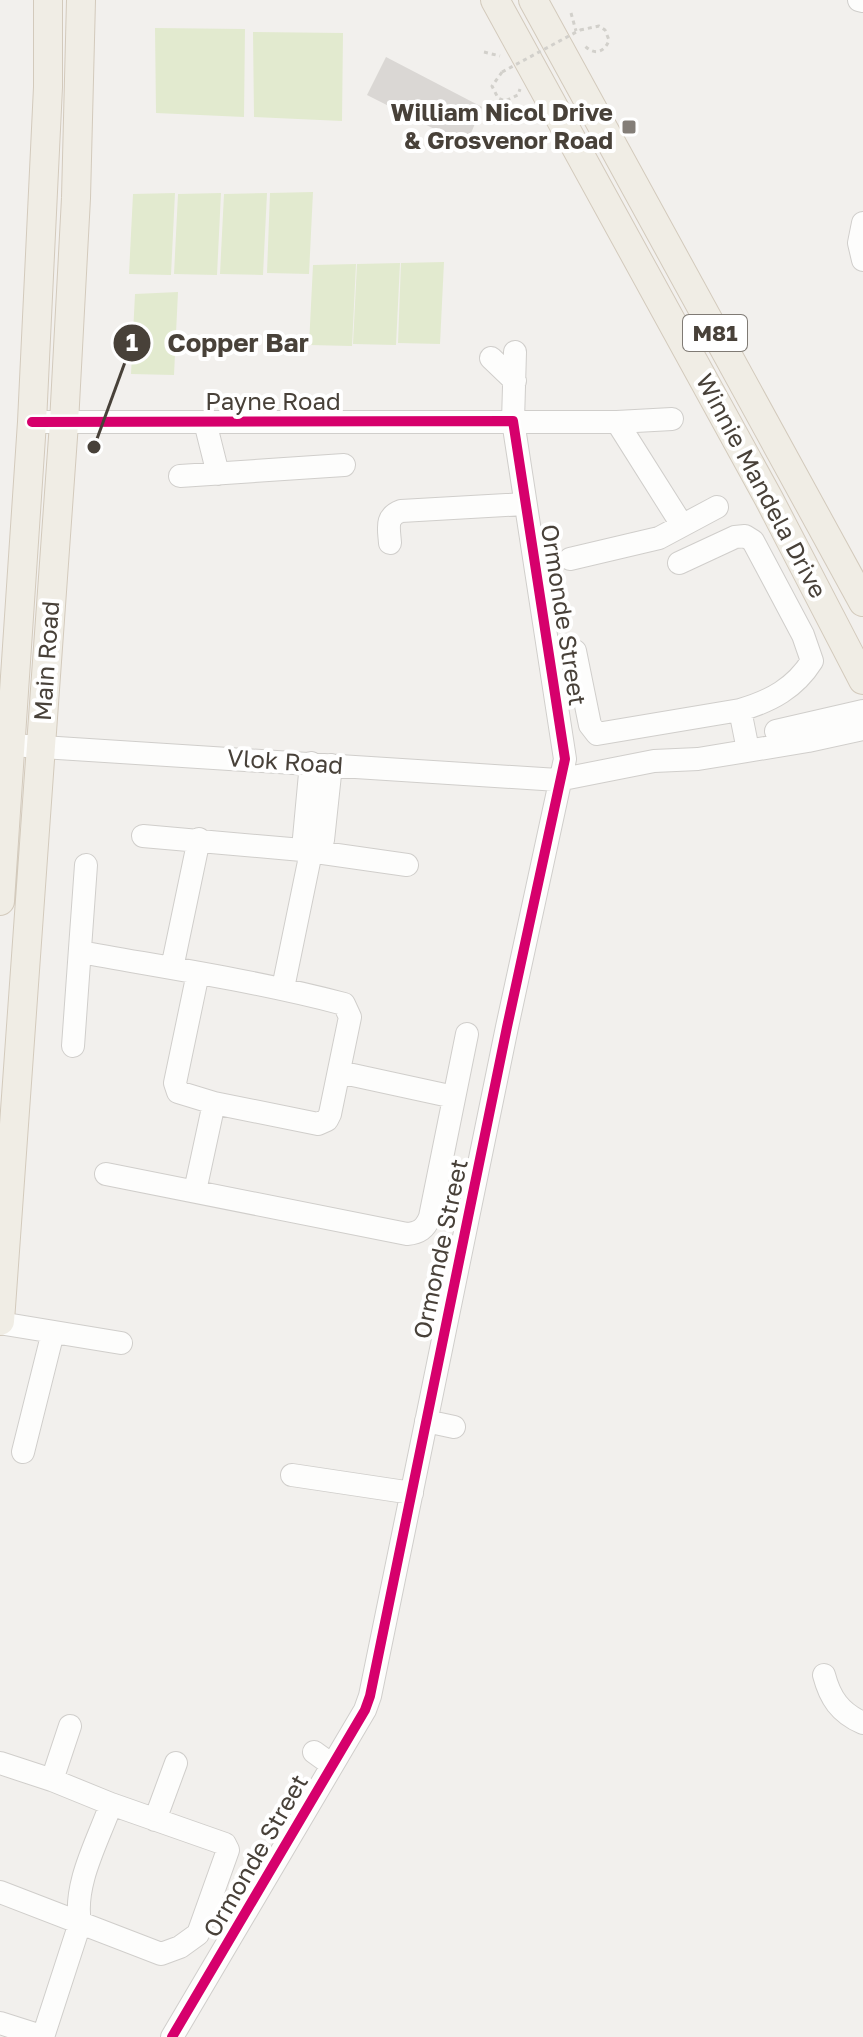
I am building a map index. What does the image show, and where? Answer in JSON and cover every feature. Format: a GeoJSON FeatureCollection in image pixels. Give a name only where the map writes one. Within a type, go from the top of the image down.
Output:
{"type":"FeatureCollection","features":[{"type":"Feature","properties":{"kind":"main road","name":"Main Road"},"geometry":{"type":"LineString","coordinates":[[0,901],[32,422],[48,87],[48,0]]}},
{"type":"Feature","properties":{"kind":"main road","name":"Main Road"},"geometry":{"type":"LineString","coordinates":[[0,1322],[64,423],[76,198],[81,0]]}},
{"type":"Feature","properties":{"kind":"main road"},"geometry":{"type":"LineString","coordinates":[[81,28],[94,0]]}},
{"type":"Feature","properties":{"kind":"main road","name":"Winnie Mandela Drive"},"geometry":{"type":"LineString","coordinates":[[495,0],[769,499],[863,680]]}},
{"type":"Feature","properties":{"kind":"main road","name":"Winnie Mandela Drive"},"geometry":{"type":"LineString","coordinates":[[533,0],[557,14],[863,602]]}},
{"type":"Feature","properties":{"kind":"street"},"geometry":{"type":"LineString","coordinates":[[863,223],[859,243],[863,260]]}},
{"type":"Feature","properties":{"kind":"street","name":"Ormonde Street"},"geometry":{"type":"LineString","coordinates":[[172,2037],[370,1696],[565,753],[513,421],[515,352]]}},
{"type":"Feature","properties":{"kind":"street"},"geometry":{"type":"LineString","coordinates":[[491,358],[515,381]]}},
{"type":"Feature","properties":{"kind":"street","name":"Payne Road"},"geometry":{"type":"LineString","coordinates":[[32,422],[617,422],[672,419]]}},
{"type":"Feature","properties":{"kind":"street"},"geometry":{"type":"LineString","coordinates":[[205,422],[218,474]]}},
{"type":"Feature","properties":{"kind":"street"},"geometry":{"type":"LineString","coordinates":[[617,422],[682,525]]}},
{"type":"Feature","properties":{"kind":"street"},"geometry":{"type":"LineString","coordinates":[[180,476],[344,465]]}},
{"type":"Feature","properties":{"kind":"street"},"geometry":{"type":"LineString","coordinates":[[390,543],[388,521],[392,514],[401,511],[524,504]]}},
{"type":"Feature","properties":{"kind":"street"},"geometry":{"type":"LineString","coordinates":[[570,559],[659,538],[717,507]]}},
{"type":"Feature","properties":{"kind":"street"},"geometry":{"type":"LineString","coordinates":[[575,651],[590,725],[597,734],[751,707],[800,680],[812,661],[803,635],[753,541],[745,536],[735,537],[679,563]]}},
{"type":"Feature","properties":{"kind":"street"},"geometry":{"type":"LineString","coordinates":[[751,707],[770,739]]}},
{"type":"Feature","properties":{"kind":"street"},"geometry":{"type":"LineString","coordinates":[[751,707],[747,744],[863,711]]}},
{"type":"Feature","properties":{"kind":"street"},"geometry":{"type":"LineString","coordinates":[[770,739],[863,729]]}},
{"type":"Feature","properties":{"kind":"street","name":"Vlok Road"},"geometry":{"type":"LineString","coordinates":[[11,745],[558,780],[654,761],[689,748],[747,744]]}},
{"type":"Feature","properties":{"kind":"street"},"geometry":{"type":"LineString","coordinates":[[283,988],[311,852],[304,838],[321,764]]}},
{"type":"Feature","properties":{"kind":"street"},"geometry":{"type":"LineString","coordinates":[[143,836],[199,839],[407,865]]}},
{"type":"Feature","properties":{"kind":"street"},"geometry":{"type":"LineString","coordinates":[[172,968],[199,839]]}},
{"type":"Feature","properties":{"kind":"street"},"geometry":{"type":"LineString","coordinates":[[73,1046],[86,865]]}},
{"type":"Feature","properties":{"kind":"street"},"geometry":{"type":"LineString","coordinates":[[80,952],[283,988],[347,1006],[350,1017],[330,1114],[321,1123],[181,1094],[175,1083],[198,973]]}},
{"type":"Feature","properties":{"kind":"street"},"geometry":{"type":"LineString","coordinates":[[106,1174],[414,1234],[423,1229],[430,1217],[467,1034]]}},
{"type":"Feature","properties":{"kind":"street"},"geometry":{"type":"LineString","coordinates":[[339,1072],[454,1097]]}},
{"type":"Feature","properties":{"kind":"street"},"geometry":{"type":"LineString","coordinates":[[195,1191],[214,1103]]}},
{"type":"Feature","properties":{"kind":"street"},"geometry":{"type":"LineString","coordinates":[[0,1322],[121,1343]]}},
{"type":"Feature","properties":{"kind":"street"},"geometry":{"type":"LineString","coordinates":[[23,1452],[53,1332]]}},
{"type":"Feature","properties":{"kind":"street"},"geometry":{"type":"LineString","coordinates":[[426,1421],[454,1427]]}},
{"type":"Feature","properties":{"kind":"street"},"geometry":{"type":"LineString","coordinates":[[292,1475],[412,1493]]}},
{"type":"Feature","properties":{"kind":"street"},"geometry":{"type":"LineString","coordinates":[[824,1675],[833,1702],[863,1723]]}},
{"type":"Feature","properties":{"kind":"street"},"geometry":{"type":"LineString","coordinates":[[52,1780],[70,1726]]}},
{"type":"Feature","properties":{"kind":"street"},"geometry":{"type":"LineString","coordinates":[[314,1752],[332,1765]]}},
{"type":"Feature","properties":{"kind":"street"},"geometry":{"type":"LineString","coordinates":[[0,1763],[225,1844],[228,1848],[198,1934],[180,1947],[161,1954],[0,1892]]}},
{"type":"Feature","properties":{"kind":"street"},"geometry":{"type":"LineString","coordinates":[[155,1820],[176,1763]]}},
{"type":"Feature","properties":{"kind":"street"},"geometry":{"type":"LineString","coordinates":[[1,2025],[44,2037],[80,1923],[78,1898],[111,1804]]}},
{"type":"Feature","properties":{"kind":"path"},"geometry":{"type":"LineString","coordinates":[[520,88],[518,95],[505,101],[498,98],[492,86],[502,72],[567,37],[580,30],[587,26],[599,26],[605,30],[609,40],[607,45],[597,52],[585,47],[581,40],[575,29],[557,14]]}},
{"type":"Feature","properties":{"kind":"path"},"geometry":{"type":"LineString","coordinates":[[484,52],[508,62],[516,76]]}},
{"type":"Feature","properties":{"kind":"green space"},"geometry":{"type":"Polygon","coordinates":[[[155,28],[245,29],[244,117],[156,113],[155,28]]]}},
{"type":"Feature","properties":{"kind":"green space"},"geometry":{"type":"Polygon","coordinates":[[[253,32],[343,33],[342,121],[254,117],[253,32]]]}},
{"type":"Feature","properties":{"kind":"green space"},"geometry":{"type":"Polygon","coordinates":[[[313,192],[309,274],[267,273],[270,193],[313,192]]]}},
{"type":"Feature","properties":{"kind":"green space"},"geometry":{"type":"Polygon","coordinates":[[[175,193],[171,275],[129,274],[133,194],[175,193]]]}},
{"type":"Feature","properties":{"kind":"green space"},"geometry":{"type":"Polygon","coordinates":[[[221,193],[217,275],[174,274],[178,194],[221,193]]]}},
{"type":"Feature","properties":{"kind":"green space"},"geometry":{"type":"Polygon","coordinates":[[[267,193],[263,275],[220,274],[224,194],[267,193]]]}},
{"type":"Feature","properties":{"kind":"green space"},"geometry":{"type":"Polygon","coordinates":[[[444,262],[440,344],[398,343],[401,263],[444,262]]]}},
{"type":"Feature","properties":{"kind":"green space"},"geometry":{"type":"Polygon","coordinates":[[[400,263],[396,345],[353,344],[357,264],[400,263]]]}},
{"type":"Feature","properties":{"kind":"green space"},"geometry":{"type":"Polygon","coordinates":[[[356,264],[352,346],[309,345],[313,265],[356,264]]]}},
{"type":"Feature","properties":{"kind":"green space"},"geometry":{"type":"Polygon","coordinates":[[[178,292],[174,375],[131,374],[135,294],[178,292]]]}},
{"type":"Feature","properties":{"kind":"building"},"geometry":{"type":"Polygon","coordinates":[[[386,57],[482,107],[466,145],[367,95],[386,57]]]}},
{"type":"Feature","properties":{"kind":"cycle path"},"geometry":{"type":"LineString","coordinates":[[32,422],[513,421],[565,759],[370,1696],[365,1710],[172,2037]]}},
{"type":"Feature","properties":{"kind":"place","name":"William Nicol Drive & Grosvenor Road"},"geometry":{"type":"Point","coordinates":[629,127]}},
{"type":"Feature","properties":{"kind":"place","name":"Copper Bar"},"geometry":{"type":"Point","coordinates":[94,447]}}]}
